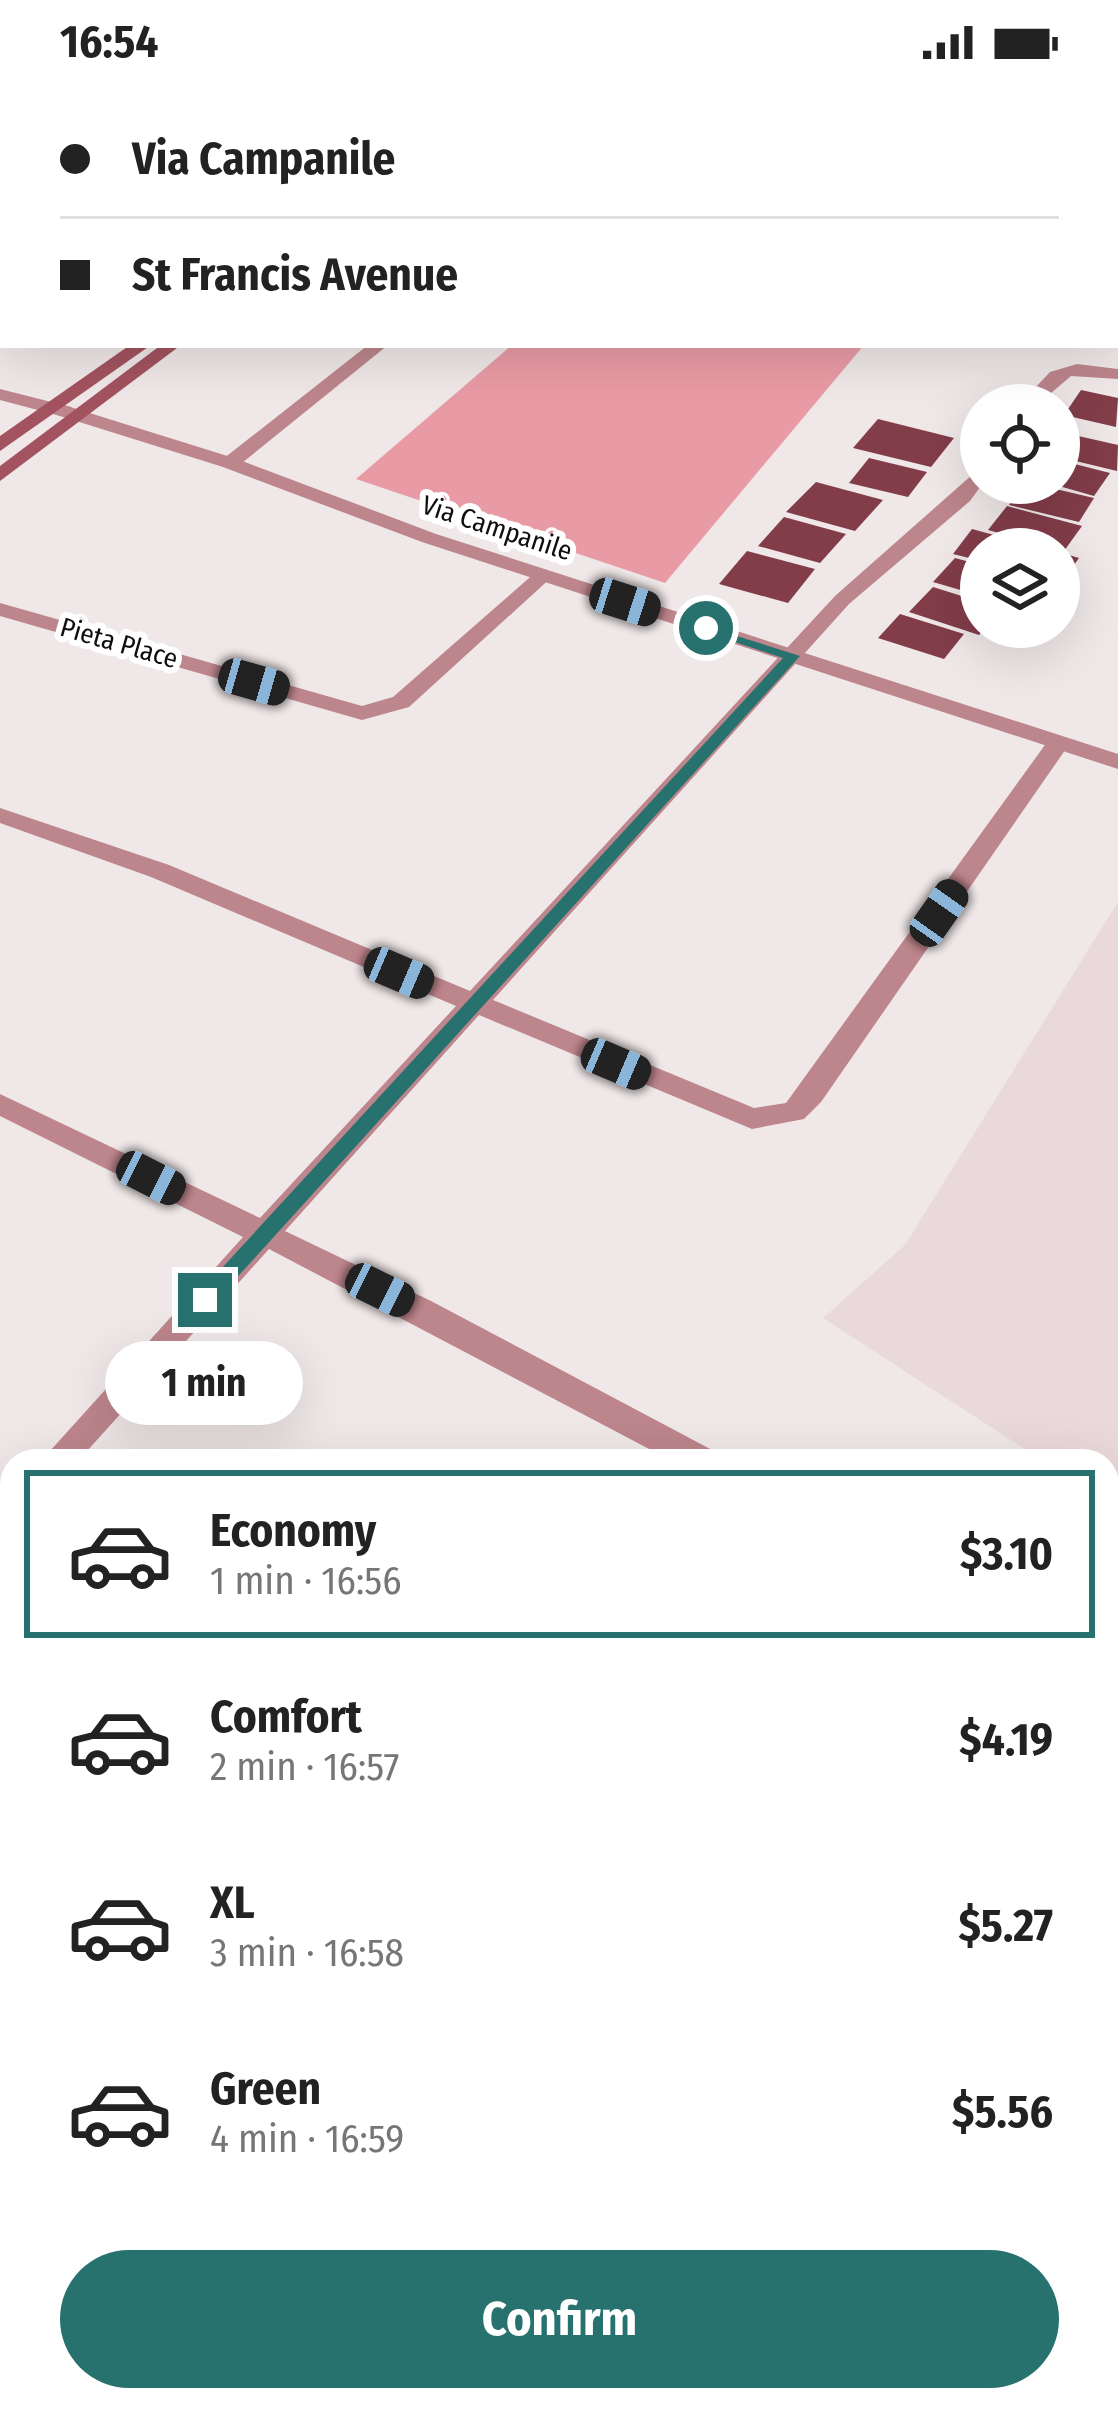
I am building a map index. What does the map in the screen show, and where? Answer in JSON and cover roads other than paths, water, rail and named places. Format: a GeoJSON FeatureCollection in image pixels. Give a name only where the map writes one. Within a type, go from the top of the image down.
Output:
{"type":"FeatureCollection","features":[{"type":"Feature","properties":{"kind":"main road"},"geometry":{"type":"LineString","coordinates":[[0,475],[139,348]]}},
{"type":"Feature","properties":{"kind":"main road"},"geometry":{"type":"LineString","coordinates":[[0,445],[65,412],[167,348]]}},
{"type":"Feature","properties":{"kind":"street"},"geometry":{"type":"LineString","coordinates":[[230,463],[375,348]]}},
{"type":"Feature","properties":{"kind":"street"},"geometry":{"type":"LineString","coordinates":[[1044,384],[1051,374],[1066,368],[1118,374]]}},
{"type":"Feature","properties":{"kind":"street","name":"Via Campanile"},"geometry":{"type":"LineString","coordinates":[[0,394],[230,463],[544,575],[1118,762]]}},
{"type":"Feature","properties":{"kind":"street"},"geometry":{"type":"LineString","coordinates":[[68,1449],[857,585],[960,499]]}},
{"type":"Feature","properties":{"kind":"street","name":"Pieta Place"},"geometry":{"type":"LineString","coordinates":[[0,609],[362,713],[401,702],[544,575]]}},
{"type":"Feature","properties":{"kind":"street"},"geometry":{"type":"LineString","coordinates":[[0,815],[143,864],[752,1119],[794,1112],[1058,743]]}},
{"type":"Feature","properties":{"kind":"street"},"geometry":{"type":"LineString","coordinates":[[0,1103],[614,1410],[681,1449]]}}]}
